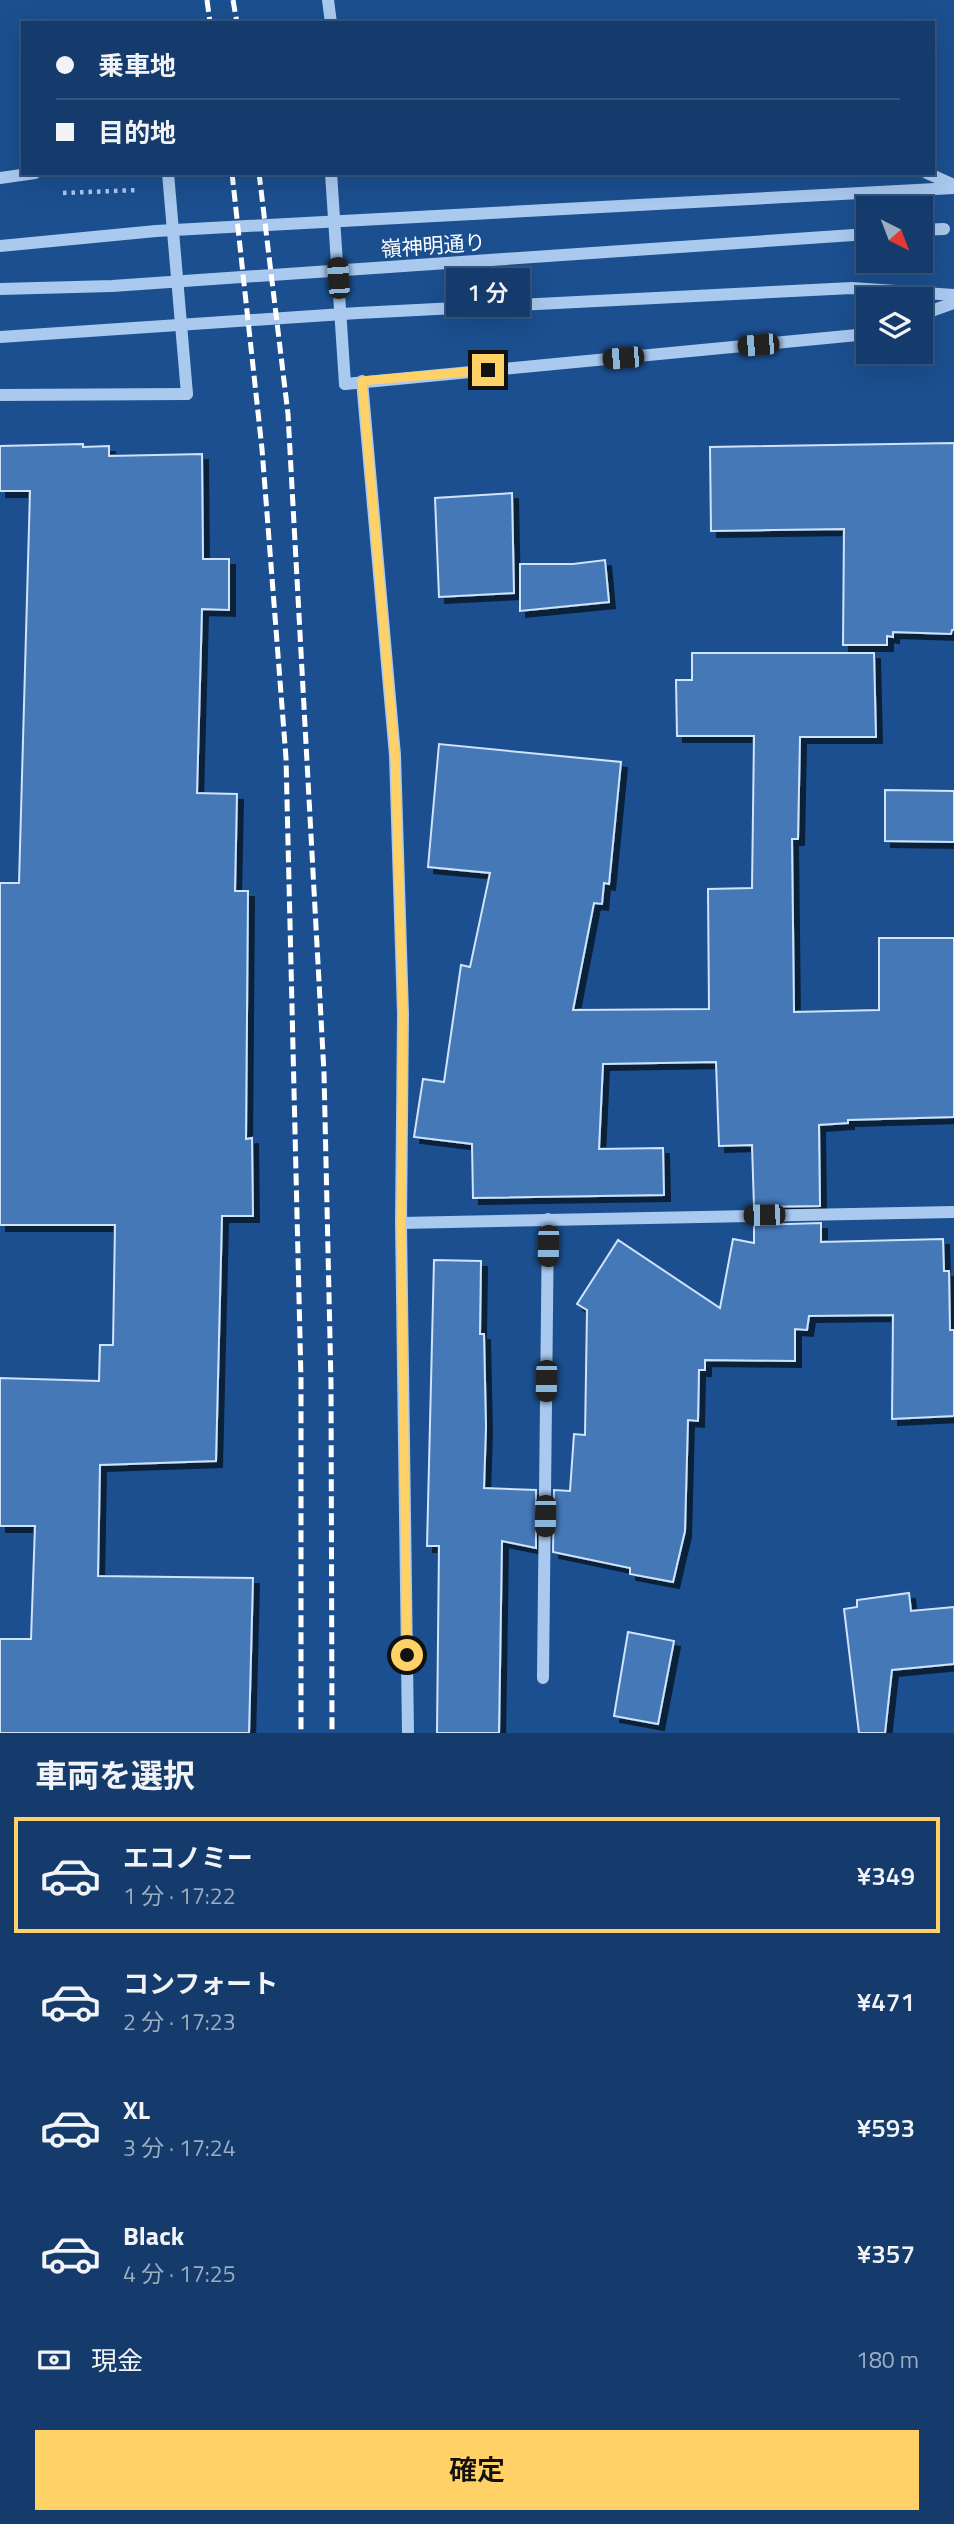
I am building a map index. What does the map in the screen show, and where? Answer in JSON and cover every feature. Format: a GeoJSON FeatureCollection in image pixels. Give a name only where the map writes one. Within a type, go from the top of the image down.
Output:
{"type":"FeatureCollection","features":[{"type":"Feature","properties":{"kind":"street"},"geometry":{"type":"LineString","coordinates":[[328,0],[331,21]]}},
{"type":"Feature","properties":{"kind":"street"},"geometry":{"type":"LineString","coordinates":[[0,178],[21,175]]}},
{"type":"Feature","properties":{"kind":"street"},"geometry":{"type":"LineString","coordinates":[[0,395],[187,394],[168,175]]}},
{"type":"Feature","properties":{"kind":"street"},"geometry":{"type":"LineString","coordinates":[[331,175],[345,384],[856,335]]}},
{"type":"Feature","properties":{"kind":"street"},"geometry":{"type":"LineString","coordinates":[[931,175],[954,186]]}},
{"type":"Feature","properties":{"kind":"street"},"geometry":{"type":"LineString","coordinates":[[0,246],[156,231],[954,186]]}},
{"type":"Feature","properties":{"kind":"street"},"geometry":{"type":"LineString","coordinates":[[933,229],[944,229]]}},
{"type":"Feature","properties":{"kind":"street","name":"嶺神明通り"},"geometry":{"type":"LineString","coordinates":[[0,289],[113,286],[856,235]]}},
{"type":"Feature","properties":{"kind":"street"},"geometry":{"type":"LineString","coordinates":[[0,337],[358,313],[852,288],[954,295]]}},
{"type":"Feature","properties":{"kind":"street"},"geometry":{"type":"LineString","coordinates":[[933,310],[954,303]]}},
{"type":"Feature","properties":{"kind":"street"},"geometry":{"type":"LineString","coordinates":[[362,381],[395,755],[403,1014],[401,1223],[408,1733]]}},
{"type":"Feature","properties":{"kind":"street"},"geometry":{"type":"LineString","coordinates":[[401,1223],[954,1212]]}},
{"type":"Feature","properties":{"kind":"street"},"geometry":{"type":"LineString","coordinates":[[543,1678],[548,1219]]}},
{"type":"Feature","properties":{"kind":"path"},"geometry":{"type":"LineString","coordinates":[[51,194],[142,190]]}},
{"type":"Feature","properties":{"kind":"building"},"geometry":{"type":"Polygon","coordinates":[[[954,443],[954,630],[951,634],[893,632],[893,637],[887,636],[887,645],[843,645],[844,529],[711,531],[710,447],[954,443]]]}},
{"type":"Feature","properties":{"kind":"building"},"geometry":{"type":"Polygon","coordinates":[[[83,444],[83,447],[109,446],[109,456],[202,454],[203,559],[229,559],[229,610],[202,609],[197,793],[237,794],[235,891],[248,891],[246,1139],[252,1138],[253,1216],[222,1216],[216,1461],[100,1465],[98,1576],[253,1578],[249,1733],[0,1733],[0,1639],[31,1639],[35,1526],[0,1526],[0,1378],[99,1381],[100,1345],[113,1345],[115,1225],[0,1225],[0,883],[19,883],[30,491],[0,491],[0,446],[83,444]]]}},
{"type":"Feature","properties":{"kind":"building"},"geometry":{"type":"Polygon","coordinates":[[[512,493],[514,593],[439,597],[435,498],[512,493]]]}},
{"type":"Feature","properties":{"kind":"building"},"geometry":{"type":"Polygon","coordinates":[[[605,560],[609,602],[520,611],[520,564],[573,564],[605,560]]]}},
{"type":"Feature","properties":{"kind":"building"},"geometry":{"type":"Polygon","coordinates":[[[692,653],[874,653],[876,737],[800,737],[798,839],[792,839],[794,1012],[879,1010],[879,938],[954,938],[954,1117],[848,1120],[848,1123],[819,1125],[820,1206],[754,1207],[752,1145],[719,1146],[716,1062],[603,1064],[599,1149],[663,1148],[664,1195],[473,1198],[472,1144],[414,1137],[423,1079],[444,1082],[461,965],[470,967],[490,873],[428,867],[439,744],[621,762],[609,884],[604,883],[602,904],[594,903],[573,1010],[709,1009],[708,889],[752,888],[754,736],[677,736],[676,680],[692,680],[692,653]]]}},
{"type":"Feature","properties":{"kind":"building"},"geometry":{"type":"Polygon","coordinates":[[[885,790],[954,791],[954,842],[885,841],[885,790]]]}},
{"type":"Feature","properties":{"kind":"building"},"geometry":{"type":"Polygon","coordinates":[[[821,1223],[821,1242],[943,1239],[944,1271],[949,1271],[950,1330],[954,1330],[954,1416],[892,1419],[893,1315],[809,1316],[807,1330],[795,1329],[795,1361],[705,1360],[705,1370],[699,1370],[698,1421],[688,1420],[685,1531],[673,1582],[630,1574],[630,1568],[553,1552],[554,1490],[570,1491],[574,1434],[585,1435],[587,1310],[577,1304],[618,1240],[720,1308],[733,1239],[754,1243],[754,1225],[821,1223]]]}},
{"type":"Feature","properties":{"kind":"building"},"geometry":{"type":"Polygon","coordinates":[[[434,1260],[481,1261],[480,1334],[484,1334],[486,1427],[484,1488],[536,1490],[536,1548],[502,1541],[499,1733],[437,1733],[439,1546],[427,1546],[434,1260]]]}},
{"type":"Feature","properties":{"kind":"building"},"geometry":{"type":"Polygon","coordinates":[[[909,1593],[911,1611],[954,1607],[954,1664],[892,1670],[885,1733],[859,1733],[844,1609],[857,1607],[857,1600],[909,1593]]]}},
{"type":"Feature","properties":{"kind":"building"},"geometry":{"type":"Polygon","coordinates":[[[628,1632],[674,1641],[658,1724],[614,1716],[628,1632]]]}},
{"type":"Feature","properties":{"kind":"railway"},"geometry":{"type":"LineString","coordinates":[[207,0],[210,21]]}},
{"type":"Feature","properties":{"kind":"railway"},"geometry":{"type":"LineString","coordinates":[[233,0],[237,21]]}},
{"type":"Feature","properties":{"kind":"railway"},"geometry":{"type":"LineString","coordinates":[[232,175],[262,449],[286,758],[301,1380],[301,1733]]}},
{"type":"Feature","properties":{"kind":"railway"},"geometry":{"type":"LineString","coordinates":[[259,175],[288,414],[324,1073],[331,1384],[332,1733]]}},
{"type":"Feature","properties":{"kind":"route"},"geometry":{"type":"LineString","coordinates":[[407,1655],[401,1223],[403,1014],[395,755],[362,381],[488,370]]}}]}
